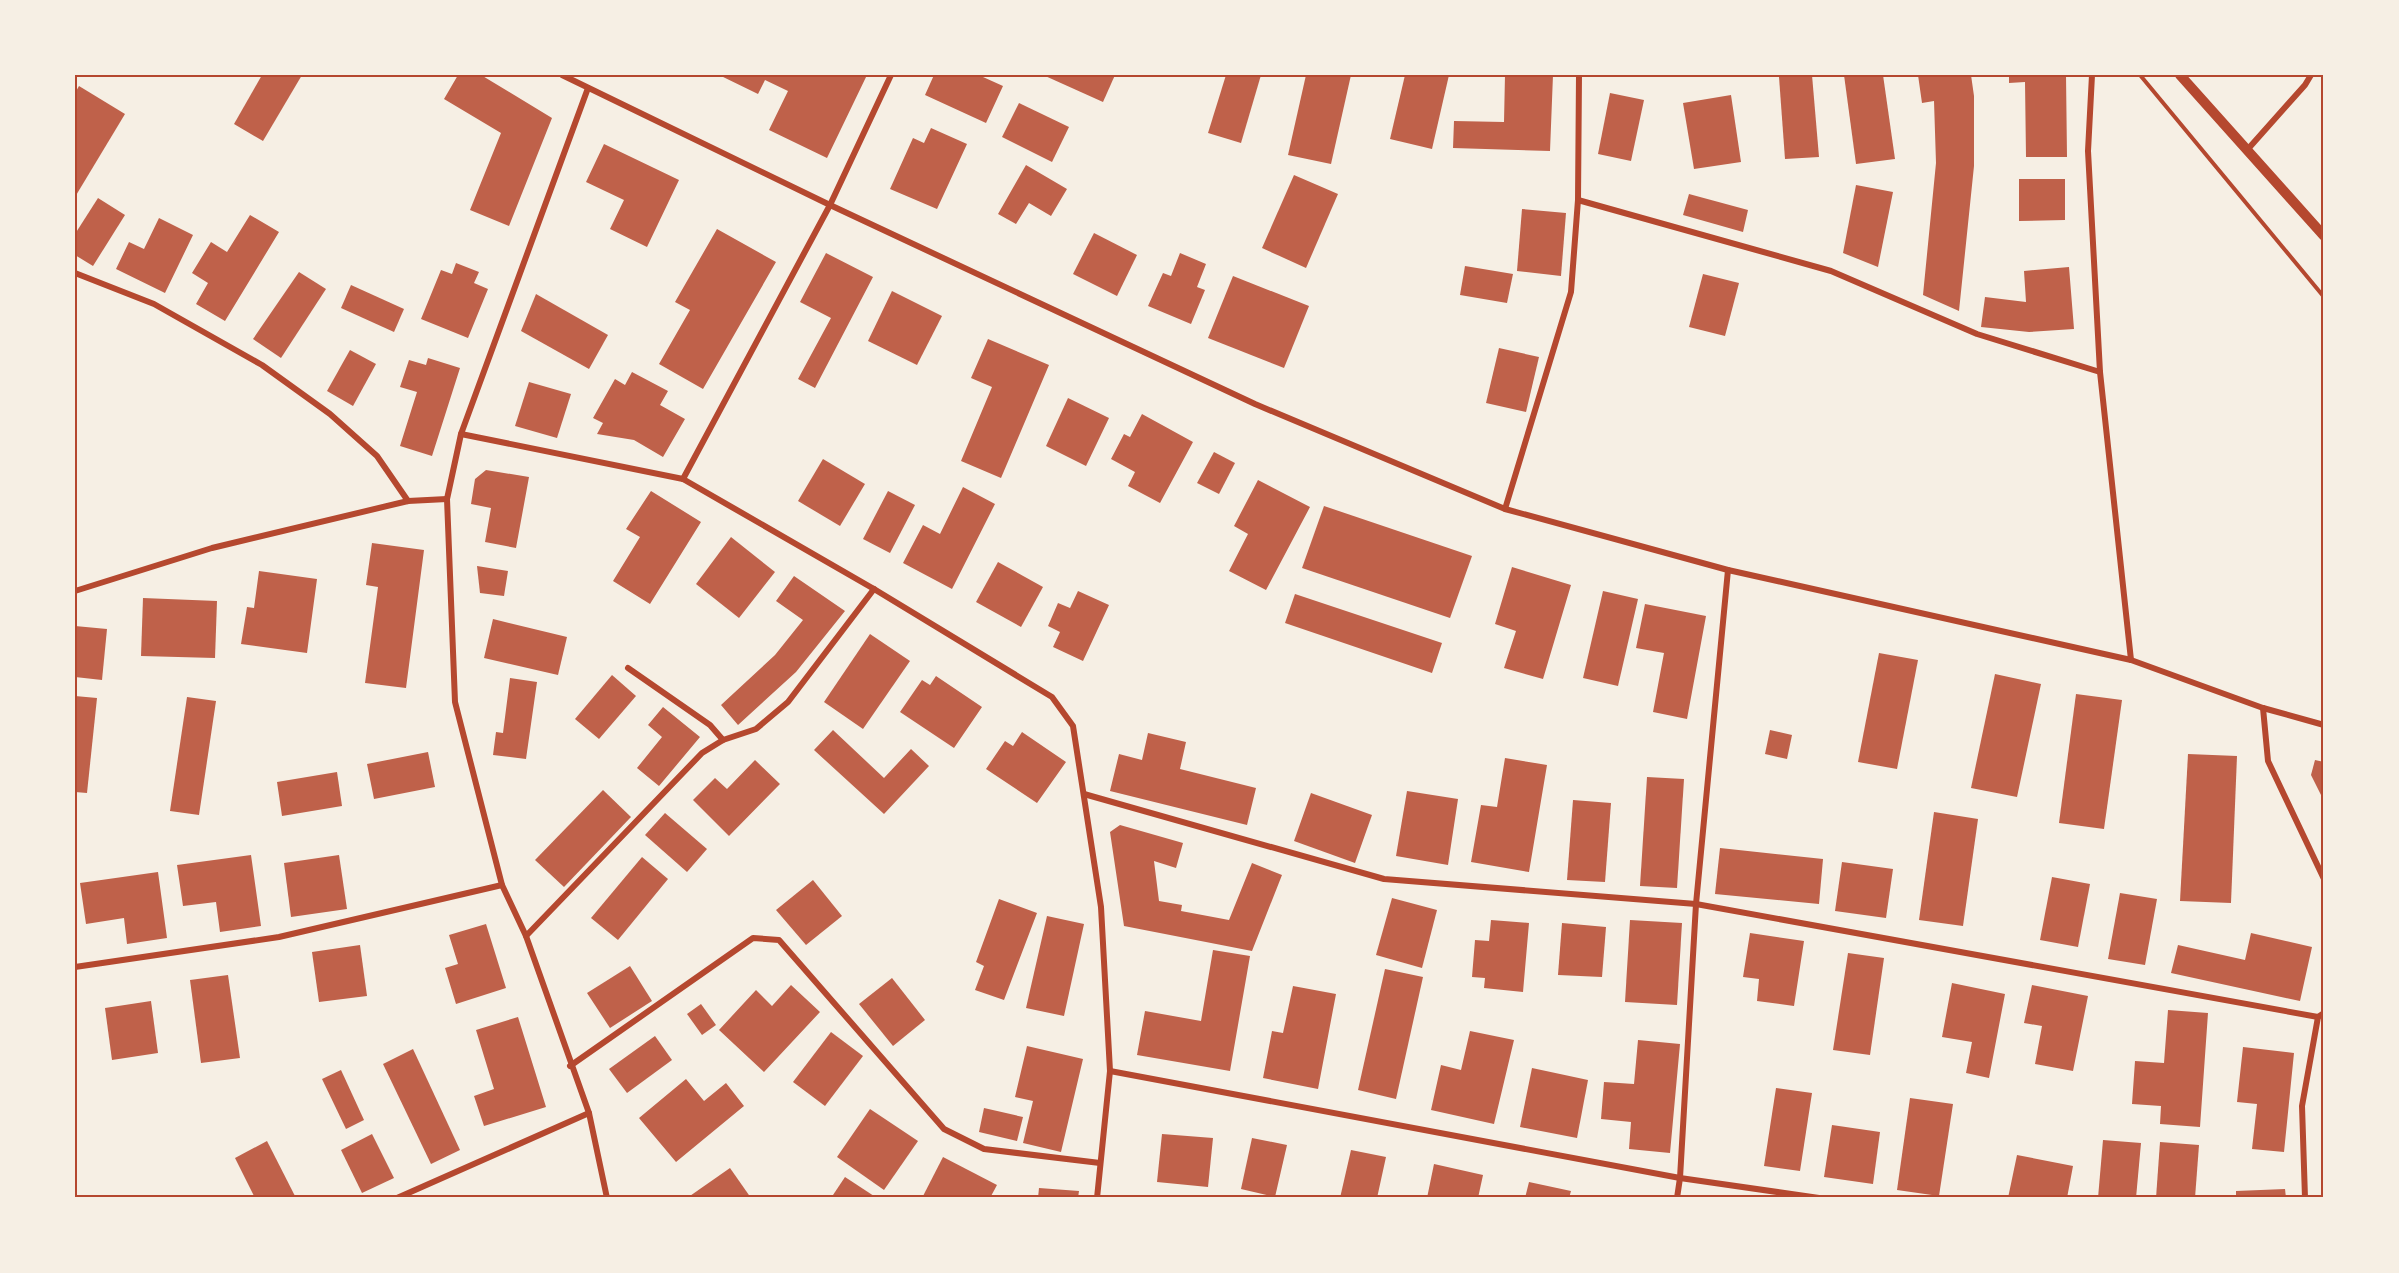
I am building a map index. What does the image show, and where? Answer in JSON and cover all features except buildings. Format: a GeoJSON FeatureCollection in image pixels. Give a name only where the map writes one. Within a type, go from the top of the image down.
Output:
{"type":"FeatureCollection","features":[{"type":"Feature","properties":{"kind":"street"},"geometry":{"type":"LineString","coordinates":[[562,75],[830,205],[1256,404],[1505,509],[1728,570],[2132,660],[2264,708],[2324,725]]}},
{"type":"Feature","properties":{"kind":"street"},"geometry":{"type":"LineString","coordinates":[[683,478],[830,205],[891,75]]}},
{"type":"Feature","properties":{"kind":"street"},"geometry":{"type":"LineString","coordinates":[[1505,509],[1571,292],[1578,200],[1579,75]]}},
{"type":"Feature","properties":{"kind":"street"},"geometry":{"type":"LineString","coordinates":[[2092,75],[2088,151],[2100,372],[2132,660]]}},
{"type":"Feature","properties":{"kind":"street"},"geometry":{"type":"LineString","coordinates":[[2180,75],[2324,236]]}},
{"type":"Feature","properties":{"kind":"street"},"geometry":{"type":"LineString","coordinates":[[2248,149],[2305,85],[2311,75]]}},
{"type":"Feature","properties":{"kind":"street"},"geometry":{"type":"LineString","coordinates":[[588,88],[461,434],[447,499],[455,702],[502,885],[526,936],[570,1066],[589,1113],[607,1198]]}},
{"type":"Feature","properties":{"kind":"street"},"geometry":{"type":"LineString","coordinates":[[1578,200],[1831,271],[1977,334],[2100,372]]}},
{"type":"Feature","properties":{"kind":"street"},"geometry":{"type":"LineString","coordinates":[[75,273],[154,304],[262,365],[330,414],[377,456],[408,501]]}},
{"type":"Feature","properties":{"kind":"street"},"geometry":{"type":"LineString","coordinates":[[461,434],[683,478],[874,589],[1052,697],[1073,726],[1101,908],[1110,1071],[1097,1198]]}},
{"type":"Feature","properties":{"kind":"street"},"geometry":{"type":"LineString","coordinates":[[75,591],[212,548],[408,501],[447,499]]}},
{"type":"Feature","properties":{"kind":"street"},"geometry":{"type":"LineString","coordinates":[[1677,1198],[1696,904],[1728,570]]}},
{"type":"Feature","properties":{"kind":"street"},"geometry":{"type":"LineString","coordinates":[[526,936],[702,753],[723,740],[756,729],[788,702],[874,589]]}},
{"type":"Feature","properties":{"kind":"street"},"geometry":{"type":"LineString","coordinates":[[628,668],[710,725],[723,740]]}},
{"type":"Feature","properties":{"kind":"street"},"geometry":{"type":"LineString","coordinates":[[2264,708],[2268,761],[2324,879]]}},
{"type":"Feature","properties":{"kind":"street"},"geometry":{"type":"LineString","coordinates":[[1084,794],[1384,879],[1696,904],[2318,1017]]}},
{"type":"Feature","properties":{"kind":"street"},"geometry":{"type":"LineString","coordinates":[[75,967],[279,937],[502,885]]}},
{"type":"Feature","properties":{"kind":"street"},"geometry":{"type":"LineString","coordinates":[[570,1066],[753,938],[778,939],[944,1129],[984,1149],[1100,1163]]}},
{"type":"Feature","properties":{"kind":"street"},"geometry":{"type":"LineString","coordinates":[[2305,1198],[2302,1106],[2318,1017],[2324,1012]]}},
{"type":"Feature","properties":{"kind":"street"},"geometry":{"type":"LineString","coordinates":[[1110,1071],[1680,1178],[1819,1198]]}},
{"type":"Feature","properties":{"kind":"street"},"geometry":{"type":"LineString","coordinates":[[397,1198],[589,1113]]}},
{"type":"Feature","properties":{"kind":"path"},"geometry":{"type":"LineString","coordinates":[[2140,75],[2324,297]]}}]}
